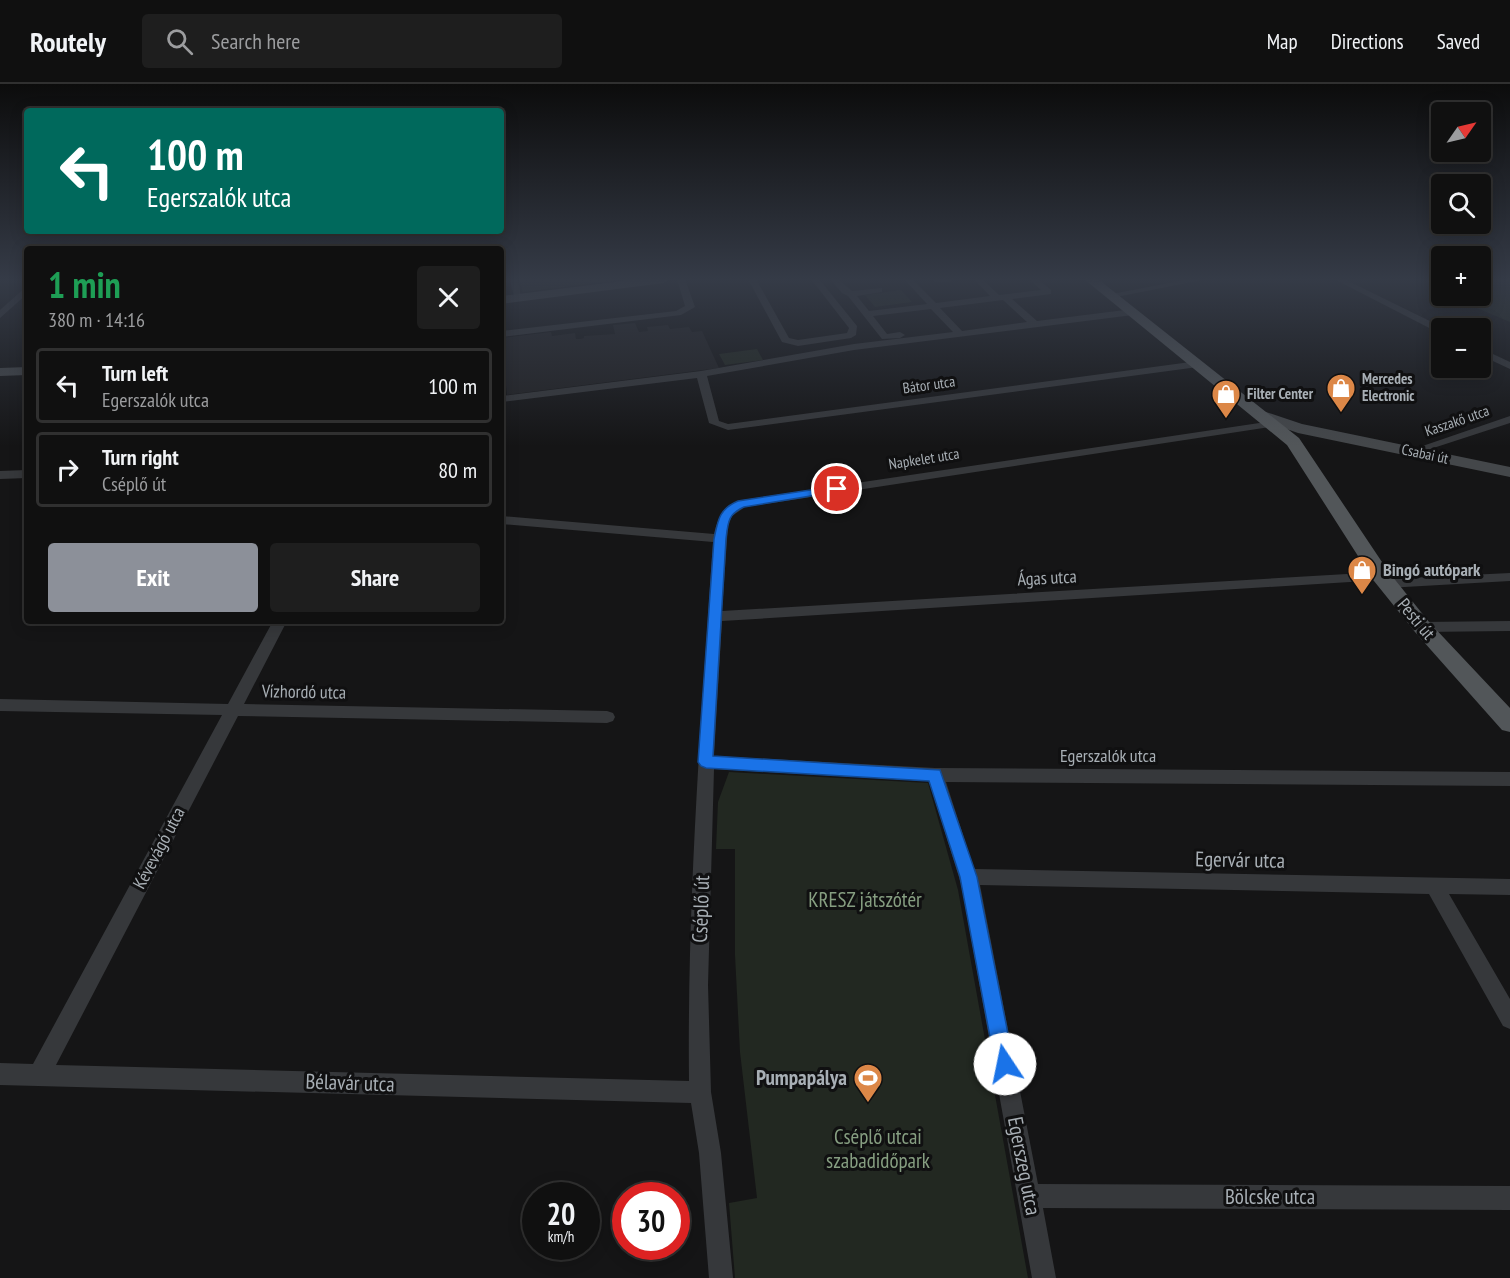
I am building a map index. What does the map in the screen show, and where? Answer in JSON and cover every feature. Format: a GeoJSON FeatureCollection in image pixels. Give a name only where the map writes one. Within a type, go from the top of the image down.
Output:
{"type":"FeatureCollection","features":[{"type":"Feature","properties":{"kind":"main road","name":"Pesti út"},"geometry":{"type":"LineString","coordinates":[[1161,335],[1226,386],[1263,420],[1315,476]]}},
{"type":"Feature","properties":{"kind":"main road"},"geometry":{"type":"LineString","coordinates":[[0,372],[24,370]]}},
{"type":"Feature","properties":{"kind":"main road","name":"Csabai út"},"geometry":{"type":"LineString","coordinates":[[1226,386],[1262,407],[1340,437]]}},
{"type":"Feature","properties":{"kind":"main road","name":"Pesti út"},"geometry":{"type":"LineString","coordinates":[[1263,420],[1291,431],[1315,476],[1384,580],[1422,627],[1510,723]]}},
{"type":"Feature","properties":{"kind":"main road","name":"Csabai út"},"geometry":{"type":"LineString","coordinates":[[1291,431],[1340,437],[1510,472]]}},
{"type":"Feature","properties":{"kind":"street"},"geometry":{"type":"LineString","coordinates":[[782,335],[785,340],[805,342],[851,335]]}},
{"type":"Feature","properties":{"kind":"street"},"geometry":{"type":"LineString","coordinates":[[883,335],[885,337],[904,335]]}},
{"type":"Feature","properties":{"kind":"street"},"geometry":{"type":"LineString","coordinates":[[504,399],[701,374],[854,346],[946,335]]}},
{"type":"Feature","properties":{"kind":"street"},"geometry":{"type":"LineString","coordinates":[[1491,356],[1510,366]]}},
{"type":"Feature","properties":{"kind":"street","name":"Bátor utca"},"geometry":{"type":"LineString","coordinates":[[701,374],[714,423],[728,427],[1198,364]]}},
{"type":"Feature","properties":{"kind":"street","name":"Kaszakő utca"},"geometry":{"type":"LineString","coordinates":[[1414,451],[1510,418]]}},
{"type":"Feature","properties":{"kind":"street","name":"Napkelet utca"},"geometry":{"type":"LineString","coordinates":[[720,539],[724,516],[730,508],[742,504],[1263,420]]}},
{"type":"Feature","properties":{"kind":"street"},"geometry":{"type":"LineString","coordinates":[[0,475],[24,474]]}},
{"type":"Feature","properties":{"kind":"street"},"geometry":{"type":"LineString","coordinates":[[504,520],[720,539]]}},
{"type":"Feature","properties":{"kind":"street","name":"Cséplő út"},"geometry":{"type":"LineString","coordinates":[[720,539],[717,616],[706,762],[698,986],[700,1092],[710,1153],[721,1278]]}},
{"type":"Feature","properties":{"kind":"street","name":"Ágas utca"},"geometry":{"type":"LineString","coordinates":[[717,616],[1384,580],[1510,577]]}},
{"type":"Feature","properties":{"kind":"street","name":"Kévevágó utca"},"geometry":{"type":"LineString","coordinates":[[39,1075],[278,624]]}},
{"type":"Feature","properties":{"kind":"street"},"geometry":{"type":"LineString","coordinates":[[1422,627],[1510,626]]}},
{"type":"Feature","properties":{"kind":"street","name":"Vízhordó utca"},"geometry":{"type":"LineString","coordinates":[[0,705],[607,717]]}},
{"type":"Feature","properties":{"kind":"street","name":"Egerszalók utca"},"geometry":{"type":"LineString","coordinates":[[706,762],[935,775],[1510,779]]}},
{"type":"Feature","properties":{"kind":"street","name":"Egerszeg utca"},"geometry":{"type":"LineString","coordinates":[[935,775],[968,877],[1044,1278]]}},
{"type":"Feature","properties":{"kind":"street","name":"Egervár utca"},"geometry":{"type":"LineString","coordinates":[[968,877],[1510,887]]}},
{"type":"Feature","properties":{"kind":"street"},"geometry":{"type":"LineString","coordinates":[[1435,887],[1510,1019]]}},
{"type":"Feature","properties":{"kind":"street","name":"Bélavár utca"},"geometry":{"type":"LineString","coordinates":[[0,1074],[700,1092]]}},
{"type":"Feature","properties":{"kind":"street","name":"Bölcske utca"},"geometry":{"type":"LineString","coordinates":[[1030,1196],[1510,1198]]}},
{"type":"Feature","properties":{"kind":"shaded area"},"geometry":{"type":"Polygon","coordinates":[[[528,335],[575,335],[576,339],[580,339],[584,336],[704,335],[719,368],[507,395],[504,338],[528,335]]]}},
{"type":"Feature","properties":{"kind":"green space"},"geometry":{"type":"Polygon","coordinates":[[[757,349],[763,360],[725,365],[719,354],[757,349]]]}},
{"type":"Feature","properties":{"kind":"green space","name":"Cséplő utcai szabadidőpark"},"geometry":{"type":"Polygon","coordinates":[[[729,772],[928,783],[958,890],[1028,1278],[735,1278],[729,1203],[757,1198],[740,1052],[735,955],[735,849],[716,849],[718,802],[729,772]]]}},
{"type":"Feature","properties":{"kind":"place","name":"Mercedes Electronic"},"geometry":{"type":"Point","coordinates":[1341,414]}},
{"type":"Feature","properties":{"kind":"place","name":"Filter Center"},"geometry":{"type":"Point","coordinates":[1226,420]}},
{"type":"Feature","properties":{"kind":"place","name":"Bingó autópark"},"geometry":{"type":"Point","coordinates":[1362,596]}},
{"type":"Feature","properties":{"kind":"place","name":"Pumpapálya"},"geometry":{"type":"Point","coordinates":[868,1104]}},
{"type":"Feature","properties":{"kind":"route"},"geometry":{"type":"LineString","coordinates":[[837,489],[742,504],[730,508],[724,516],[720,539],[717,616],[706,762],[935,775],[968,877],[1005,1064]]}},
{"type":"Feature","properties":{"kind":"park label","name":"KRESZ játszótér"},"geometry":{"type":"Point","coordinates":[865,900]}}]}
